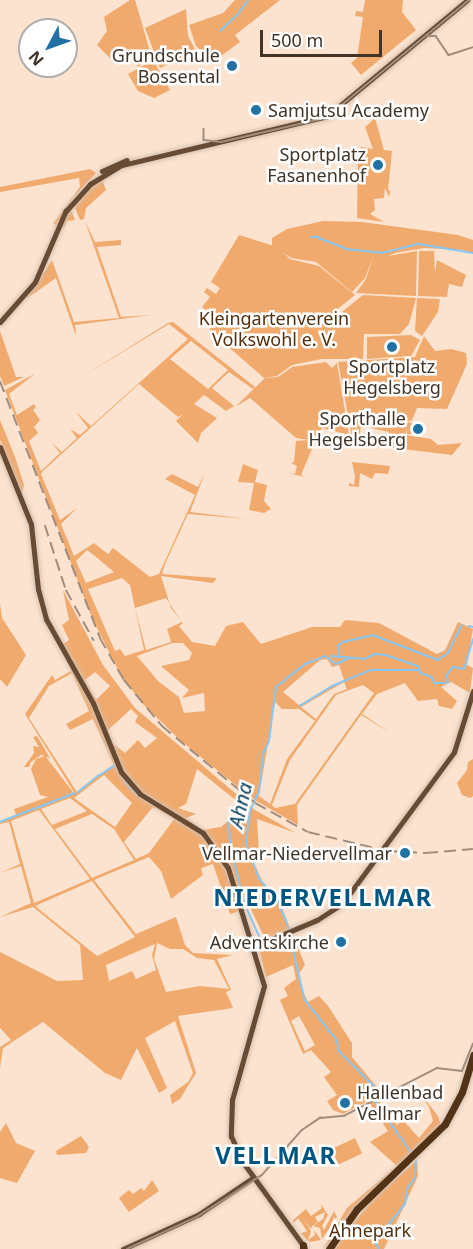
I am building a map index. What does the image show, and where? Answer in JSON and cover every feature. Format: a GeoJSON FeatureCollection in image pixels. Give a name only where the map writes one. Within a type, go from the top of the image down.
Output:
{"type":"FeatureCollection","features":[{"type":"Feature","properties":{"kind":"highway"},"geometry":{"type":"LineString","coordinates":[[455,1110],[473,1055]]}},
{"type":"Feature","properties":{"kind":"highway"},"geometry":{"type":"LineString","coordinates":[[330,1249],[357,1209],[429,1143],[455,1110],[473,1066]]}},
{"type":"Feature","properties":{"kind":"main road"},"geometry":{"type":"LineString","coordinates":[[202,146],[327,116],[467,0]]}},
{"type":"Feature","properties":{"kind":"main road"},"geometry":{"type":"LineString","coordinates":[[0,322],[35,282],[65,212],[77,193],[101,171],[119,162],[329,119],[472,0]]}},
{"type":"Feature","properties":{"kind":"main road"},"geometry":{"type":"LineString","coordinates":[[65,212],[97,179],[140,159]]}},
{"type":"Feature","properties":{"kind":"main road"},"geometry":{"type":"LineString","coordinates":[[0,447],[31,524],[44,614],[81,681],[121,772],[136,791],[193,824],[219,850],[256,946],[255,953],[263,979],[263,997],[231,1104],[231,1136],[249,1170],[250,1180]]}},
{"type":"Feature","properties":{"kind":"main road"},"geometry":{"type":"LineString","coordinates":[[256,946],[295,929],[342,904],[451,756],[473,691]]}},
{"type":"Feature","properties":{"kind":"main road"},"geometry":{"type":"LineString","coordinates":[[123,1249],[199,1214],[250,1180],[258,1182],[304,1248]]}},
{"type":"Feature","properties":{"kind":"green space"},"geometry":{"type":"Polygon","coordinates":[[[130,0],[135,0],[152,58],[138,67],[130,54],[115,63],[97,45],[107,31],[104,17],[130,0]]]}},
{"type":"Feature","properties":{"kind":"green space"},"geometry":{"type":"Polygon","coordinates":[[[235,0],[280,0],[235,35],[240,42],[213,62],[196,46],[189,25],[223,13],[235,0]]]}},
{"type":"Feature","properties":{"kind":"green space"},"geometry":{"type":"Polygon","coordinates":[[[365,0],[403,0],[402,12],[416,30],[361,75],[351,63],[357,58],[363,17],[355,16],[356,11],[363,12],[365,0]]]}},
{"type":"Feature","properties":{"kind":"green space"},"geometry":{"type":"Polygon","coordinates":[[[186,9],[188,36],[196,51],[160,68],[145,28],[186,9]]]}},
{"type":"Feature","properties":{"kind":"green space"},"geometry":{"type":"Polygon","coordinates":[[[153,60],[170,90],[154,98],[138,91],[128,74],[153,60]]]}},
{"type":"Feature","properties":{"kind":"green space"},"geometry":{"type":"Polygon","coordinates":[[[375,118],[384,150],[392,151],[389,197],[385,188],[384,198],[374,199],[375,210],[370,214],[384,222],[357,218],[358,151],[361,147],[373,149],[365,127],[375,118]]]}},
{"type":"Feature","properties":{"kind":"green space"},"geometry":{"type":"Polygon","coordinates":[[[90,169],[96,173],[73,198],[58,225],[53,224],[80,187],[79,178],[0,192],[0,187],[90,169]]]}},
{"type":"Feature","properties":{"kind":"green space"},"geometry":{"type":"Polygon","coordinates":[[[102,179],[106,190],[86,208],[84,219],[80,220],[74,205],[90,186],[102,179]]]}},
{"type":"Feature","properties":{"kind":"green space"},"geometry":{"type":"Polygon","coordinates":[[[73,206],[71,210],[75,220],[67,221],[64,228],[60,226],[66,215],[73,206]]]}},
{"type":"Feature","properties":{"kind":"green space"},"geometry":{"type":"Polygon","coordinates":[[[85,221],[95,242],[121,240],[121,245],[97,247],[121,317],[151,315],[75,325],[76,336],[56,278],[26,299],[52,260],[74,322],[119,318],[85,221]]]}},
{"type":"Feature","properties":{"kind":"green space"},"geometry":{"type":"Polygon","coordinates":[[[323,221],[362,222],[458,235],[473,240],[473,254],[463,250],[424,248],[395,253],[388,256],[417,251],[416,296],[356,293],[366,279],[373,257],[365,278],[352,292],[316,262],[291,258],[272,245],[272,238],[287,229],[323,221]]]}},
{"type":"Feature","properties":{"kind":"green space","name":"Kleingartenverein Volkswohl e. V."},"geometry":{"type":"Polygon","coordinates":[[[239,235],[277,247],[290,259],[319,266],[355,295],[329,316],[333,319],[363,295],[416,298],[409,324],[400,334],[364,334],[363,359],[322,359],[292,365],[277,376],[264,378],[209,330],[218,319],[202,307],[210,297],[204,292],[207,288],[216,294],[220,288],[211,282],[239,235]]]}},
{"type":"Feature","properties":{"kind":"green space"},"geometry":{"type":"Polygon","coordinates":[[[419,251],[434,251],[435,273],[437,260],[466,275],[462,287],[449,284],[447,297],[418,296],[419,251]]]}},
{"type":"Feature","properties":{"kind":"green space"},"geometry":{"type":"Polygon","coordinates":[[[417,298],[440,299],[438,312],[422,336],[415,331],[417,298]]]}},
{"type":"Feature","properties":{"kind":"green space"},"geometry":{"type":"Polygon","coordinates":[[[173,322],[255,387],[253,389],[229,372],[212,388],[234,406],[226,411],[204,395],[194,404],[217,418],[201,433],[198,443],[176,421],[183,414],[178,417],[139,384],[41,474],[60,520],[77,508],[61,524],[74,556],[94,543],[108,554],[113,548],[150,577],[159,574],[195,495],[165,479],[172,474],[198,487],[205,473],[190,512],[248,519],[188,514],[162,574],[217,578],[213,583],[161,576],[170,603],[166,598],[135,608],[146,650],[171,642],[167,629],[182,622],[181,620],[183,623],[179,626],[192,642],[215,646],[226,626],[243,622],[261,644],[312,627],[340,627],[345,620],[379,623],[437,654],[445,650],[458,622],[473,629],[467,665],[473,668],[470,693],[451,682],[441,687],[457,701],[452,709],[439,706],[437,699],[418,701],[405,683],[377,694],[362,714],[392,734],[361,715],[297,805],[298,825],[253,799],[181,741],[142,703],[120,674],[92,618],[5,390],[36,373],[9,394],[17,415],[34,404],[36,407],[33,410],[40,420],[34,427],[38,433],[29,441],[41,471],[60,453],[52,443],[62,452],[77,438],[70,429],[80,435],[88,428],[76,412],[91,426],[188,339],[169,324],[80,378],[168,323],[173,322]],[[191,341],[170,359],[208,389],[228,370],[191,341]],[[87,550],[76,561],[86,583],[114,572],[87,550]],[[122,578],[88,589],[115,651],[120,649],[125,656],[144,650],[130,585],[122,578]],[[172,643],[137,656],[158,681],[179,697],[184,713],[205,711],[204,693],[182,698],[189,690],[161,666],[189,660],[192,653],[183,643],[172,643]],[[327,659],[320,660],[283,692],[299,705],[344,680],[339,665],[332,667],[327,659]],[[344,682],[301,707],[316,719],[334,694],[347,689],[344,682]],[[363,685],[336,695],[290,760],[272,805],[275,808],[295,804],[374,693],[363,685]],[[275,702],[259,796],[270,804],[287,759],[315,721],[299,709],[282,709],[275,702]]]}},
{"type":"Feature","properties":{"kind":"green space"},"geometry":{"type":"Polygon","coordinates":[[[0,331],[16,377],[24,377],[4,386],[0,376],[0,331]]]}},
{"type":"Feature","properties":{"kind":"green space","name":"Sportplatz Hegelsberg"},"geometry":{"type":"Polygon","coordinates":[[[411,335],[420,340],[411,356],[367,359],[367,337],[411,335]]]}},
{"type":"Feature","properties":{"kind":"green space"},"geometry":{"type":"Polygon","coordinates":[[[424,336],[435,351],[451,349],[466,353],[467,364],[447,409],[417,408],[412,420],[407,422],[412,423],[411,434],[407,434],[406,427],[406,435],[431,439],[438,445],[462,443],[452,455],[386,447],[389,432],[361,426],[359,439],[352,437],[338,362],[415,357],[424,336]]]}},
{"type":"Feature","properties":{"kind":"green space"},"geometry":{"type":"Polygon","coordinates":[[[326,362],[332,368],[337,363],[349,435],[322,428],[315,441],[296,438],[250,398],[235,407],[265,378],[278,377],[292,367],[326,362]]]}},
{"type":"Feature","properties":{"kind":"green space"},"geometry":{"type":"Polygon","coordinates":[[[0,420],[24,485],[22,493],[0,440],[0,420]]]}},
{"type":"Feature","properties":{"kind":"green space"},"geometry":{"type":"Polygon","coordinates":[[[308,440],[314,444],[301,475],[304,477],[288,473],[295,474],[297,466],[291,463],[294,462],[296,441],[308,440]]]}},
{"type":"Feature","properties":{"kind":"green space"},"geometry":{"type":"Polygon","coordinates":[[[352,462],[390,466],[388,474],[375,473],[372,479],[360,473],[359,487],[349,486],[349,483],[354,485],[352,462]]]}},
{"type":"Feature","properties":{"kind":"green space"},"geometry":{"type":"Polygon","coordinates":[[[243,464],[258,470],[255,482],[267,485],[264,501],[271,509],[264,513],[249,510],[254,483],[238,482],[243,464]]]}},
{"type":"Feature","properties":{"kind":"green space","name":"Ahnepark"},"geometry":{"type":"Polygon","coordinates":[[[63,590],[103,665],[135,708],[255,810],[296,833],[257,819],[259,853],[249,852],[264,885],[278,898],[305,965],[298,975],[308,1002],[319,996],[328,1006],[352,1043],[352,1057],[382,1093],[379,1101],[397,1125],[403,1120],[419,1138],[433,1121],[429,1107],[414,1085],[438,1116],[441,1126],[372,1192],[376,1196],[417,1160],[418,1176],[384,1249],[333,1249],[373,1199],[369,1195],[323,1249],[347,1208],[397,1166],[370,1142],[388,1131],[368,1101],[343,1114],[333,1110],[327,1101],[337,1095],[324,1077],[331,1072],[311,1050],[303,1054],[280,1000],[288,996],[284,988],[296,979],[293,965],[266,977],[259,949],[267,943],[238,882],[244,910],[230,914],[213,864],[201,868],[203,875],[171,899],[161,871],[149,857],[94,880],[136,934],[176,917],[185,945],[193,953],[233,955],[217,959],[231,990],[226,992],[233,1008],[178,1016],[196,1073],[180,1099],[172,1104],[170,1095],[188,1082],[193,1073],[175,1021],[145,1038],[167,1088],[159,1093],[137,1048],[121,1080],[105,1073],[43,1022],[3,1048],[0,1068],[0,1047],[11,1040],[0,1028],[0,952],[57,981],[83,980],[80,945],[33,907],[0,917],[31,903],[21,866],[0,873],[20,864],[9,822],[0,824],[0,821],[16,815],[14,809],[48,797],[40,795],[31,769],[36,759],[45,756],[41,755],[31,762],[29,767],[24,767],[34,753],[33,746],[39,747],[33,737],[37,736],[50,758],[46,757],[73,792],[64,796],[74,792],[25,714],[52,675],[55,680],[71,671],[62,645],[69,640],[62,625],[69,620],[63,590]],[[95,672],[85,680],[96,700],[110,686],[95,672]],[[72,673],[49,686],[29,718],[77,792],[114,765],[93,719],[70,730],[66,724],[89,711],[72,673]],[[131,709],[108,730],[112,743],[125,753],[138,740],[145,748],[157,738],[135,722],[138,716],[131,709]],[[197,769],[186,804],[178,808],[196,814],[186,818],[202,830],[221,827],[244,807],[197,769]],[[104,775],[74,798],[115,827],[132,803],[104,775]],[[70,798],[41,809],[52,825],[87,811],[70,798]],[[153,807],[124,842],[136,859],[149,853],[175,818],[153,807]],[[39,810],[11,821],[34,903],[90,879],[39,810]],[[92,814],[55,829],[92,878],[134,860],[114,829],[92,814]],[[92,881],[35,906],[97,956],[135,937],[92,881]],[[157,943],[154,959],[166,992],[200,986],[229,989],[214,960],[197,958],[183,949],[170,949],[157,943]],[[155,944],[106,965],[109,981],[132,971],[136,979],[156,970],[152,955],[155,944]],[[299,1016],[291,1021],[305,1051],[315,1045],[299,1016]]]}},
{"type":"Feature","properties":{"kind":"green space"},"geometry":{"type":"Polygon","coordinates":[[[0,603],[2,618],[26,655],[7,687],[0,679],[0,603]]]}},
{"type":"Feature","properties":{"kind":"green space"},"geometry":{"type":"Polygon","coordinates":[[[473,759],[473,796],[470,798],[462,795],[457,783],[467,770],[468,762],[473,759]]]}},
{"type":"Feature","properties":{"kind":"green space"},"geometry":{"type":"Polygon","coordinates":[[[6,1123],[16,1143],[35,1151],[17,1183],[0,1178],[0,1132],[6,1123]]]}},
{"type":"Feature","properties":{"kind":"green space"},"geometry":{"type":"Polygon","coordinates":[[[81,1136],[89,1147],[86,1153],[57,1155],[56,1151],[81,1136]]]}},
{"type":"Feature","properties":{"kind":"green space"},"geometry":{"type":"Polygon","coordinates":[[[355,1138],[362,1153],[339,1164],[331,1149],[355,1138]]]}},
{"type":"Feature","properties":{"kind":"green space"},"geometry":{"type":"Polygon","coordinates":[[[152,1180],[159,1191],[129,1212],[119,1198],[129,1190],[133,1194],[141,1188],[144,1191],[152,1180]]]}},
{"type":"Feature","properties":{"kind":"green space"},"geometry":{"type":"Polygon","coordinates":[[[321,1204],[328,1215],[322,1226],[324,1230],[334,1211],[337,1217],[322,1239],[320,1228],[313,1226],[323,1219],[325,1212],[315,1217],[318,1222],[312,1226],[311,1229],[304,1220],[311,1231],[308,1240],[315,1235],[314,1230],[321,1240],[311,1242],[307,1240],[301,1233],[307,1231],[298,1218],[294,1223],[293,1220],[306,1209],[311,1216],[322,1208],[321,1204]]]}},
{"type":"Feature","properties":{"kind":"waterway"},"geometry":{"type":"LineString","coordinates":[[239,13],[248,0]]}},
{"type":"Feature","properties":{"kind":"waterway"},"geometry":{"type":"LineString","coordinates":[[220,31],[238,14]]}},
{"type":"Feature","properties":{"kind":"waterway"},"geometry":{"type":"LineString","coordinates":[[311,237],[318,237]]}},
{"type":"Feature","properties":{"kind":"waterway"},"geometry":{"type":"LineString","coordinates":[[319,238],[345,248]]}},
{"type":"Feature","properties":{"kind":"waterway"},"geometry":{"type":"LineString","coordinates":[[346,249],[382,253],[419,244],[473,253]]}},
{"type":"Feature","properties":{"kind":"waterway"},"geometry":{"type":"LineString","coordinates":[[339,657],[338,646],[343,642],[373,635],[438,660],[448,653],[461,626]]}},
{"type":"Feature","properties":{"kind":"waterway"},"geometry":{"type":"LineString","coordinates":[[469,626],[473,627]]}},
{"type":"Feature","properties":{"kind":"waterway","name":"Ahna"},"geometry":{"type":"LineString","coordinates":[[331,656],[365,659],[375,654],[386,655],[418,666],[421,673],[432,677],[435,683],[443,683],[448,682],[446,676],[453,667],[464,669],[473,639]]}},
{"type":"Feature","properties":{"kind":"waterway","name":"Ahna"},"geometry":{"type":"LineString","coordinates":[[289,930],[277,899],[259,879],[246,843],[250,811],[259,792],[263,754],[269,741],[276,687],[305,664],[326,656]]}},
{"type":"Feature","properties":{"kind":"waterway","name":"Ahna"},"geometry":{"type":"LineString","coordinates":[[327,657],[336,664],[348,659]]}},
{"type":"Feature","properties":{"kind":"waterway"},"geometry":{"type":"LineString","coordinates":[[300,706],[332,686],[371,670],[418,670]]}},
{"type":"Feature","properties":{"kind":"waterway"},"geometry":{"type":"LineString","coordinates":[[100,775],[114,766]]}},
{"type":"Feature","properties":{"kind":"waterway"},"geometry":{"type":"LineString","coordinates":[[78,792],[98,776]]}},
{"type":"Feature","properties":{"kind":"waterway"},"geometry":{"type":"LineString","coordinates":[[125,781],[135,792]]}},
{"type":"Feature","properties":{"kind":"waterway"},"geometry":{"type":"LineString","coordinates":[[0,822],[75,793]]}},
{"type":"Feature","properties":{"kind":"waterway"},"geometry":{"type":"LineString","coordinates":[[230,844],[229,822],[243,810],[249,812]]}},
{"type":"Feature","properties":{"kind":"waterway"},"geometry":{"type":"LineString","coordinates":[[231,847],[245,904],[261,940]]}},
{"type":"Feature","properties":{"kind":"waterway","name":"Ahna"},"geometry":{"type":"LineString","coordinates":[[290,935],[305,1000],[337,1040],[339,1051],[373,1085],[376,1102],[411,1152]]}},
{"type":"Feature","properties":{"kind":"waterway"},"geometry":{"type":"LineString","coordinates":[[379,1249],[375,1242],[405,1204],[407,1189],[415,1178],[416,1161]]}},
{"type":"Feature","properties":{"kind":"tram line"},"geometry":{"type":"LineString","coordinates":[[204,129],[204,140],[221,142],[326,118],[469,0]]}},
{"type":"Feature","properties":{"kind":"tram line"},"geometry":{"type":"LineString","coordinates":[[428,36],[436,36],[449,55],[473,47]]}},
{"type":"Feature","properties":{"kind":"tram line"},"geometry":{"type":"LineString","coordinates":[[127,1249],[197,1217],[262,1175],[302,1130],[320,1118],[344,1116],[437,1068],[462,1071],[473,1044]]}},
{"type":"Feature","properties":{"kind":"railway"},"geometry":{"type":"LineString","coordinates":[[0,381],[100,638],[124,680],[162,726],[255,803],[308,832],[387,851],[426,853],[473,849]]}},
{"type":"Feature","properties":{"kind":"railway"},"geometry":{"type":"LineString","coordinates":[[45,525],[66,590],[94,641]]}},
{"type":"Feature","properties":{"kind":"place","name":"Grundschule Bossental"},"geometry":{"type":"Point","coordinates":[232,66]}},
{"type":"Feature","properties":{"kind":"place","name":"Samjutsu Academy"},"geometry":{"type":"Point","coordinates":[256,110]}},
{"type":"Feature","properties":{"kind":"place","name":"Sportplatz Fasanenhof"},"geometry":{"type":"Point","coordinates":[378,165]}},
{"type":"Feature","properties":{"kind":"place","name":"Sportplatz Hegelsberg"},"geometry":{"type":"Point","coordinates":[392,347]}},
{"type":"Feature","properties":{"kind":"place","name":"Sporthalle Hegelsberg"},"geometry":{"type":"Point","coordinates":[418,429]}},
{"type":"Feature","properties":{"kind":"place","name":"Vellmar-Niedervellmar"},"geometry":{"type":"Point","coordinates":[405,853]}},
{"type":"Feature","properties":{"kind":"place","name":"Adventskirche"},"geometry":{"type":"Point","coordinates":[341,942]}},
{"type":"Feature","properties":{"kind":"place","name":"Hallenbad Vellmar"},"geometry":{"type":"Point","coordinates":[345,1103]}},
{"type":"Feature","properties":{"kind":"district","name":"NIEDERVELLMAR"},"geometry":{"type":"Point","coordinates":[323,897]}},
{"type":"Feature","properties":{"kind":"district","name":"VELLMAR"},"geometry":{"type":"Point","coordinates":[276,1155]}}]}
